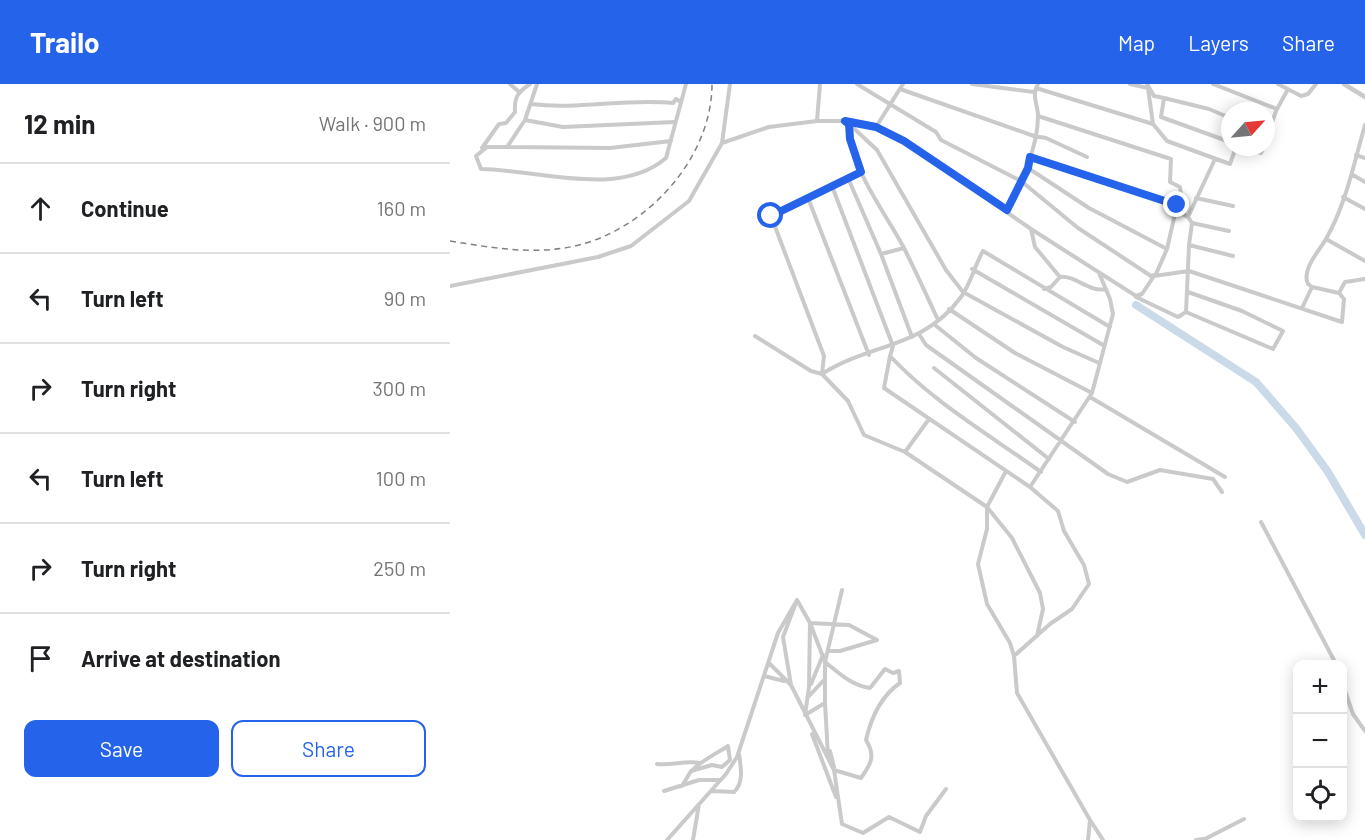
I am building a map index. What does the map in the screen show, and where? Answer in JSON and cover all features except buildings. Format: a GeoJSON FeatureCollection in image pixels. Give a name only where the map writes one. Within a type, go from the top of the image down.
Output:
{"type":"FeatureCollection","features":[{"type":"Feature","properties":{"kind":"street"},"geometry":{"type":"LineString","coordinates":[[510,84],[519,92]]}},
{"type":"Feature","properties":{"kind":"street"},"geometry":{"type":"LineString","coordinates":[[530,84],[519,92],[514,100],[515,112],[506,123],[499,124],[481,150],[477,161],[483,170],[488,168],[587,181],[641,172],[659,164],[666,158],[686,84]]}},
{"type":"Feature","properties":{"kind":"street"},"geometry":{"type":"LineString","coordinates":[[507,147],[525,120],[537,84]]}},
{"type":"Feature","properties":{"kind":"street"},"geometry":{"type":"LineString","coordinates":[[450,286],[598,257],[631,246],[689,201],[722,143],[730,84]]}},
{"type":"Feature","properties":{"kind":"street"},"geometry":{"type":"LineString","coordinates":[[817,121],[820,84]]}},
{"type":"Feature","properties":{"kind":"street"},"geometry":{"type":"LineString","coordinates":[[857,84],[936,132],[941,140],[1021,181],[1078,228],[1154,276],[1189,271],[1342,322],[1344,299],[1339,293],[1308,285],[1306,276],[1326,239],[1353,175],[1356,154],[1365,125]]}},
{"type":"Feature","properties":{"kind":"street"},"geometry":{"type":"LineString","coordinates":[[876,127],[903,84]]}},
{"type":"Feature","properties":{"kind":"street"},"geometry":{"type":"LineString","coordinates":[[972,84],[1036,88],[1153,124]]}},
{"type":"Feature","properties":{"kind":"street"},"geometry":{"type":"LineString","coordinates":[[1130,84],[1148,86]]}},
{"type":"Feature","properties":{"kind":"street"},"geometry":{"type":"LineString","coordinates":[[1213,84],[1277,109]]}},
{"type":"Feature","properties":{"kind":"street"},"geometry":{"type":"LineString","coordinates":[[1278,84],[1305,96],[1316,84]]}},
{"type":"Feature","properties":{"kind":"street"},"geometry":{"type":"LineString","coordinates":[[1344,84],[1365,97]]}},
{"type":"Feature","properties":{"kind":"street"},"geometry":{"type":"LineString","coordinates":[[1148,86],[1154,96],[1209,109],[1221,114]]}},
{"type":"Feature","properties":{"kind":"street"},"geometry":{"type":"LineString","coordinates":[[1148,86],[1153,124],[1167,141],[1230,164],[1233,156]]}},
{"type":"Feature","properties":{"kind":"street"},"geometry":{"type":"LineString","coordinates":[[1007,210],[1028,168],[1038,116],[1036,88]]}},
{"type":"Feature","properties":{"kind":"street"},"geometry":{"type":"LineString","coordinates":[[900,89],[1034,136],[1046,138],[1087,157]]}},
{"type":"Feature","properties":{"kind":"street"},"geometry":{"type":"LineString","coordinates":[[1275,114],[1288,89]]}},
{"type":"Feature","properties":{"kind":"street"},"geometry":{"type":"LineString","coordinates":[[1164,98],[1161,117],[1221,139]]}},
{"type":"Feature","properties":{"kind":"street"},"geometry":{"type":"LineString","coordinates":[[531,104],[573,107],[639,102],[673,104],[676,99],[681,102]]}},
{"type":"Feature","properties":{"kind":"street"},"geometry":{"type":"LineString","coordinates":[[1038,116],[1171,159],[1170,182],[1180,187],[1184,215],[1192,223],[1186,312]]}},
{"type":"Feature","properties":{"kind":"street"},"geometry":{"type":"LineString","coordinates":[[525,120],[563,127],[674,122]]}},
{"type":"Feature","properties":{"kind":"street"},"geometry":{"type":"LineString","coordinates":[[722,143],[769,127],[817,121],[845,121],[876,127],[904,141],[1007,210],[1031,229],[1136,296],[1178,317],[1186,312]]}},
{"type":"Feature","properties":{"kind":"street"},"geometry":{"type":"LineString","coordinates":[[845,121],[877,150],[946,270],[963,292],[1063,347],[1099,363]]}},
{"type":"Feature","properties":{"kind":"street"},"geometry":{"type":"LineString","coordinates":[[849,124],[850,139],[861,172],[904,248],[937,322],[976,358],[1075,422]]}},
{"type":"Feature","properties":{"kind":"street"},"geometry":{"type":"LineString","coordinates":[[481,150],[487,147],[520,145],[610,148],[672,141]]}},
{"type":"Feature","properties":{"kind":"street"},"geometry":{"type":"LineString","coordinates":[[1356,154],[1365,158]]}},
{"type":"Feature","properties":{"kind":"street"},"geometry":{"type":"LineString","coordinates":[[1030,157],[1177,205],[1167,249],[1154,276],[1142,294],[1136,296]]}},
{"type":"Feature","properties":{"kind":"street"},"geometry":{"type":"LineString","coordinates":[[1188,217],[1215,159]]}},
{"type":"Feature","properties":{"kind":"street"},"geometry":{"type":"LineString","coordinates":[[1028,168],[1089,208],[1167,249]]}},
{"type":"Feature","properties":{"kind":"street"},"geometry":{"type":"LineString","coordinates":[[822,374],[824,356],[771,216],[861,172]]}},
{"type":"Feature","properties":{"kind":"street"},"geometry":{"type":"LineString","coordinates":[[1353,175],[1365,182]]}},
{"type":"Feature","properties":{"kind":"street"},"geometry":{"type":"LineString","coordinates":[[848,178],[881,254],[912,337]]}},
{"type":"Feature","properties":{"kind":"street"},"geometry":{"type":"LineString","coordinates":[[832,186],[893,346],[884,388],[1030,487],[1058,511],[1064,531],[1084,565],[1089,584],[1072,609],[1014,656]]}},
{"type":"Feature","properties":{"kind":"street"},"geometry":{"type":"LineString","coordinates":[[1343,196],[1365,209]]}},
{"type":"Feature","properties":{"kind":"street"},"geometry":{"type":"LineString","coordinates":[[808,198],[869,355]]}},
{"type":"Feature","properties":{"kind":"street"},"geometry":{"type":"LineString","coordinates":[[1196,198],[1233,206]]}},
{"type":"Feature","properties":{"kind":"street"},"geometry":{"type":"LineString","coordinates":[[1192,223],[1229,231]]}},
{"type":"Feature","properties":{"kind":"street"},"geometry":{"type":"LineString","coordinates":[[1031,229],[1035,247],[1060,277]]}},
{"type":"Feature","properties":{"kind":"street"},"geometry":{"type":"LineString","coordinates":[[1326,239],[1365,261]]}},
{"type":"Feature","properties":{"kind":"street"},"geometry":{"type":"LineString","coordinates":[[1189,245],[1233,256]]}},
{"type":"Feature","properties":{"kind":"street"},"geometry":{"type":"LineString","coordinates":[[881,254],[904,248]]}},
{"type":"Feature","properties":{"kind":"street"},"geometry":{"type":"LineString","coordinates":[[822,374],[843,361],[893,346],[919,334],[937,322],[963,292],[972,269],[983,251],[1110,327]]}},
{"type":"Feature","properties":{"kind":"street"},"geometry":{"type":"LineString","coordinates":[[972,269],[1103,345]]}},
{"type":"Feature","properties":{"kind":"street"},"geometry":{"type":"LineString","coordinates":[[1030,487],[1091,395],[1113,314],[1099,272]]}},
{"type":"Feature","properties":{"kind":"street"},"geometry":{"type":"LineString","coordinates":[[1044,289],[1052,287],[1060,277],[1065,276],[1092,288],[1106,289]]}},
{"type":"Feature","properties":{"kind":"street"},"geometry":{"type":"LineString","coordinates":[[1339,293],[1345,282],[1365,279]]}},
{"type":"Feature","properties":{"kind":"street"},"geometry":{"type":"LineString","coordinates":[[1302,308],[1312,286]]}},
{"type":"Feature","properties":{"kind":"street"},"geometry":{"type":"LineString","coordinates":[[1186,312],[1273,349],[1283,331],[1242,311],[1188,292]]}},
{"type":"Feature","properties":{"kind":"street"},"geometry":{"type":"LineString","coordinates":[[950,309],[1015,353],[1091,395],[1226,477]]}},
{"type":"Feature","properties":{"kind":"street"},"geometry":{"type":"LineString","coordinates":[[919,334],[926,345],[1108,474],[1127,482],[1160,470],[1213,479],[1222,492]]}},
{"type":"Feature","properties":{"kind":"street"},"geometry":{"type":"LineString","coordinates":[[755,336],[811,371],[822,374],[848,401],[864,435],[905,452],[987,507],[1012,538],[1041,593],[1042,609],[1037,636]]}},
{"type":"Feature","properties":{"kind":"street"},"geometry":{"type":"LineString","coordinates":[[890,356],[906,372],[963,416],[1041,472]]}},
{"type":"Feature","properties":{"kind":"street"},"geometry":{"type":"LineString","coordinates":[[934,368],[1049,459]]}},
{"type":"Feature","properties":{"kind":"street"},"geometry":{"type":"LineString","coordinates":[[905,452],[929,419]]}},
{"type":"Feature","properties":{"kind":"street"},"geometry":{"type":"LineString","coordinates":[[1006,471],[987,507],[987,529],[979,555],[980,574],[987,604],[1010,643],[1014,656],[1017,693],[1103,840]]}},
{"type":"Feature","properties":{"kind":"street"},"geometry":{"type":"LineString","coordinates":[[1261,522],[1334,660]]}},
{"type":"Feature","properties":{"kind":"street"},"geometry":{"type":"LineString","coordinates":[[829,760],[825,662],[842,590]]}},
{"type":"Feature","properties":{"kind":"street"},"geometry":{"type":"LineString","coordinates":[[769,663],[789,683],[835,771],[861,778],[873,761],[872,750],[866,740],[871,717],[893,688],[900,683],[899,671],[893,673],[885,669],[870,688],[852,684],[825,662],[810,623],[797,600]]}},
{"type":"Feature","properties":{"kind":"street"},"geometry":{"type":"LineString","coordinates":[[667,840],[720,780],[738,753],[778,633],[797,600]]}},
{"type":"Feature","properties":{"kind":"street"},"geometry":{"type":"LineString","coordinates":[[789,683],[783,637],[797,600]]}},
{"type":"Feature","properties":{"kind":"street"},"geometry":{"type":"LineString","coordinates":[[810,623],[835,622],[849,625],[877,640],[840,651],[828,651]]}},
{"type":"Feature","properties":{"kind":"street"},"geometry":{"type":"LineString","coordinates":[[810,623],[810,687]]}},
{"type":"Feature","properties":{"kind":"street"},"geometry":{"type":"LineString","coordinates":[[823,654],[807,697],[806,716],[839,805]]}},
{"type":"Feature","properties":{"kind":"street"},"geometry":{"type":"LineString","coordinates":[[764,676],[789,683]]}},
{"type":"Feature","properties":{"kind":"street"},"geometry":{"type":"LineString","coordinates":[[807,697],[825,679]]}},
{"type":"Feature","properties":{"kind":"street"},"geometry":{"type":"LineString","coordinates":[[1347,697],[1353,714],[1365,731]]}},
{"type":"Feature","properties":{"kind":"street"},"geometry":{"type":"LineString","coordinates":[[806,716],[825,703]]}},
{"type":"Feature","properties":{"kind":"street"},"geometry":{"type":"LineString","coordinates":[[828,743],[835,771],[842,824],[863,833]]}},
{"type":"Feature","properties":{"kind":"street"},"geometry":{"type":"LineString","coordinates":[[682,786],[692,771],[700,763],[728,746],[730,760],[722,767],[712,765],[692,771]]}},
{"type":"Feature","properties":{"kind":"street"},"geometry":{"type":"LineString","coordinates":[[710,791],[734,792],[739,788],[741,782],[738,753]]}},
{"type":"Feature","properties":{"kind":"street"},"geometry":{"type":"LineString","coordinates":[[657,764],[671,766],[687,760],[700,763]]}},
{"type":"Feature","properties":{"kind":"street"},"geometry":{"type":"LineString","coordinates":[[664,790],[699,780],[720,780]]}},
{"type":"Feature","properties":{"kind":"street"},"geometry":{"type":"LineString","coordinates":[[858,840],[863,833],[889,817],[920,832],[926,816],[946,789]]}},
{"type":"Feature","properties":{"kind":"street"},"geometry":{"type":"LineString","coordinates":[[693,840],[699,804]]}},
{"type":"Feature","properties":{"kind":"street"},"geometry":{"type":"LineString","coordinates":[[1196,840],[1203,840],[1244,819]]}},
{"type":"Feature","properties":{"kind":"street"},"geometry":{"type":"LineString","coordinates":[[1088,840],[1090,820]]}},
{"type":"Feature","properties":{"kind":"waterway"},"geometry":{"type":"LineString","coordinates":[[1136,305],[1256,382],[1296,428],[1328,472],[1365,535]]}},
{"type":"Feature","properties":{"kind":"railway"},"geometry":{"type":"LineString","coordinates":[[450,241],[507,249],[549,250],[592,241],[619,229],[644,212],[666,191],[685,167],[700,141],[709,113],[712,84]]}},
{"type":"Feature","properties":{"kind":"route"},"geometry":{"type":"LineString","coordinates":[[771,216],[861,172],[853,153],[849,124],[845,121],[876,127],[904,141],[1007,210],[1028,168],[1030,157],[1080,174],[1110,181],[1177,205]]}}]}
